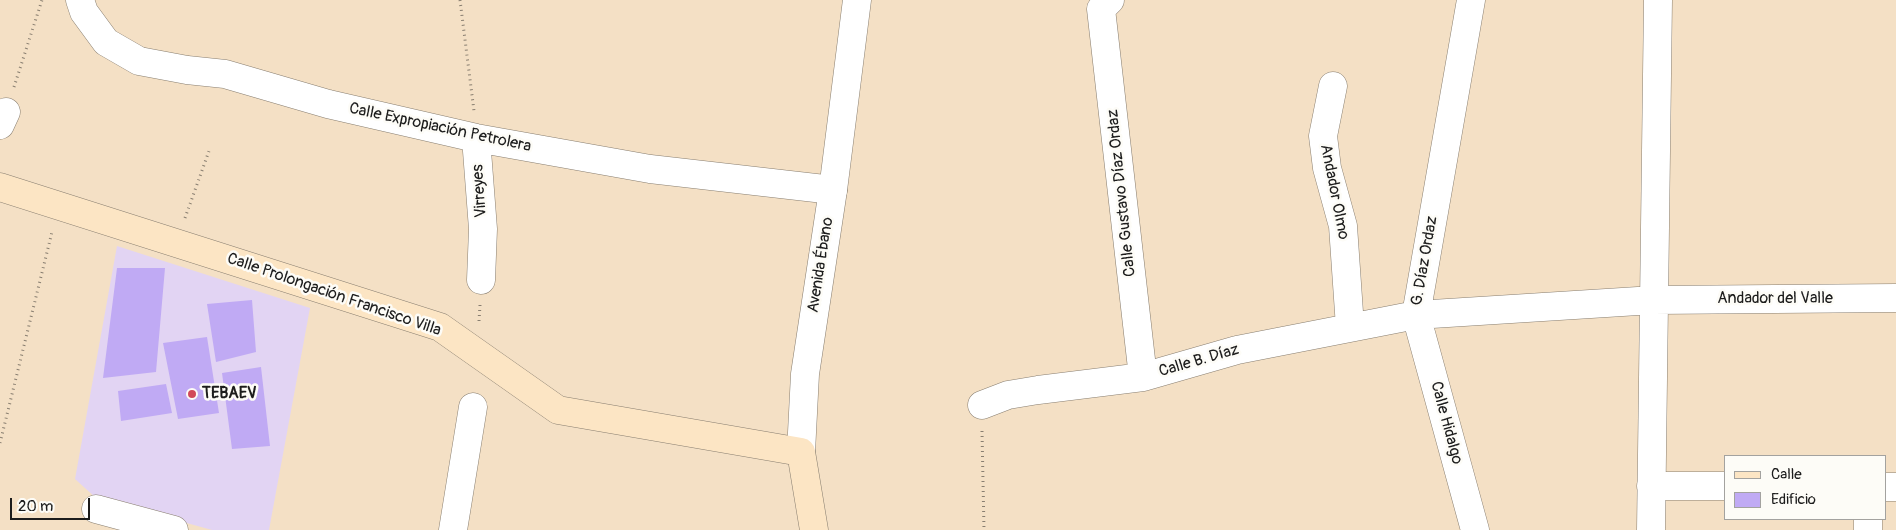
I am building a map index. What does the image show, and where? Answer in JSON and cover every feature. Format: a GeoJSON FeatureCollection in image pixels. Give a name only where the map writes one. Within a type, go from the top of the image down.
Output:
{"type":"FeatureCollection","features":[{"type":"Feature","properties":{"kind":"main road","name":"Calle Prolongación Francisco Villa"},"geometry":{"type":"LineString","coordinates":[[0,187],[440,327],[558,410],[801,452]]}},
{"type":"Feature","properties":{"kind":"main road","name":"Avenida Ébano"},"geometry":{"type":"LineString","coordinates":[[801,452],[814,530]]}},
{"type":"Feature","properties":{"kind":"street","name":"Calle Expropiación Petrolera"},"geometry":{"type":"LineString","coordinates":[[80,0],[84,12],[106,42],[139,61],[188,70],[225,74],[328,104],[476,138],[650,169],[832,190]]}},
{"type":"Feature","properties":{"kind":"street","name":"Avenida Ébano"},"geometry":{"type":"LineString","coordinates":[[801,452],[805,374],[857,0]]}},
{"type":"Feature","properties":{"kind":"street","name":"G. Díaz Ordaz"},"geometry":{"type":"LineString","coordinates":[[1471,0],[1416,315],[1654,300]]}},
{"type":"Feature","properties":{"kind":"street"},"geometry":{"type":"LineString","coordinates":[[1651,530],[1658,0]]}},
{"type":"Feature","properties":{"kind":"street","name":"Calle Gustavo Díaz Ordaz"},"geometry":{"type":"LineString","coordinates":[[1106,5],[1142,377]]}},
{"type":"Feature","properties":{"kind":"street","name":"Andador Olmo"},"geometry":{"type":"LineString","coordinates":[[1333,86],[1323,136],[1327,168],[1343,226],[1350,327]]}},
{"type":"Feature","properties":{"kind":"street","name":"Virreyes"},"geometry":{"type":"LineString","coordinates":[[476,138],[483,230],[481,280]]}},
{"type":"Feature","properties":{"kind":"street","name":"Andador del Valle"},"geometry":{"type":"LineString","coordinates":[[1654,300],[1896,298]]}},
{"type":"Feature","properties":{"kind":"street","name":"Calle B. Díaz"},"geometry":{"type":"LineString","coordinates":[[982,405],[1008,395],[1023,392],[1142,377],[1237,350],[1416,315]]}},
{"type":"Feature","properties":{"kind":"street","name":"Calle Hidalgo"},"geometry":{"type":"LineString","coordinates":[[1416,315],[1475,530]]}},
{"type":"Feature","properties":{"kind":"street"},"geometry":{"type":"LineString","coordinates":[[453,530],[473,406]]}},
{"type":"Feature","properties":{"kind":"street"},"geometry":{"type":"LineString","coordinates":[[1652,486],[1724,486]]}},
{"type":"Feature","properties":{"kind":"street"},"geometry":{"type":"LineString","coordinates":[[96,509],[174,530]]}},
{"type":"Feature","properties":{"kind":"path"},"geometry":{"type":"LineString","coordinates":[[3,118],[42,0]]}},
{"type":"Feature","properties":{"kind":"path"},"geometry":{"type":"LineString","coordinates":[[460,0],[476,138]]}},
{"type":"Feature","properties":{"kind":"path"},"geometry":{"type":"LineString","coordinates":[[177,242],[209,151]]}},
{"type":"Feature","properties":{"kind":"path"},"geometry":{"type":"LineString","coordinates":[[0,443],[59,205]]}},
{"type":"Feature","properties":{"kind":"path"},"geometry":{"type":"LineString","coordinates":[[478,353],[481,280]]}},
{"type":"Feature","properties":{"kind":"path"},"geometry":{"type":"LineString","coordinates":[[982,405],[984,530]]}},
{"type":"Feature","properties":{"kind":"shaded area","name":"TEBAEV"},"geometry":{"type":"Polygon","coordinates":[[[117,246],[310,308],[269,530],[212,530],[96,498],[75,479],[117,246]]]}},
{"type":"Feature","properties":{"kind":"building"},"geometry":{"type":"Polygon","coordinates":[[[117,268],[165,268],[156,372],[103,378],[117,268]]]}},
{"type":"Feature","properties":{"kind":"building"},"geometry":{"type":"Polygon","coordinates":[[[252,300],[256,352],[216,362],[207,304],[252,300]]]}},
{"type":"Feature","properties":{"kind":"building"},"geometry":{"type":"Polygon","coordinates":[[[207,337],[219,413],[178,419],[163,343],[207,337]]]}},
{"type":"Feature","properties":{"kind":"building"},"geometry":{"type":"Polygon","coordinates":[[[261,367],[270,446],[232,449],[222,373],[261,367]]]}},
{"type":"Feature","properties":{"kind":"building"},"geometry":{"type":"Polygon","coordinates":[[[166,384],[172,413],[121,421],[118,391],[166,384]]]}},
{"type":"Feature","properties":{"kind":"place","name":"TEBAEV"},"geometry":{"type":"Point","coordinates":[192,394]}}]}
